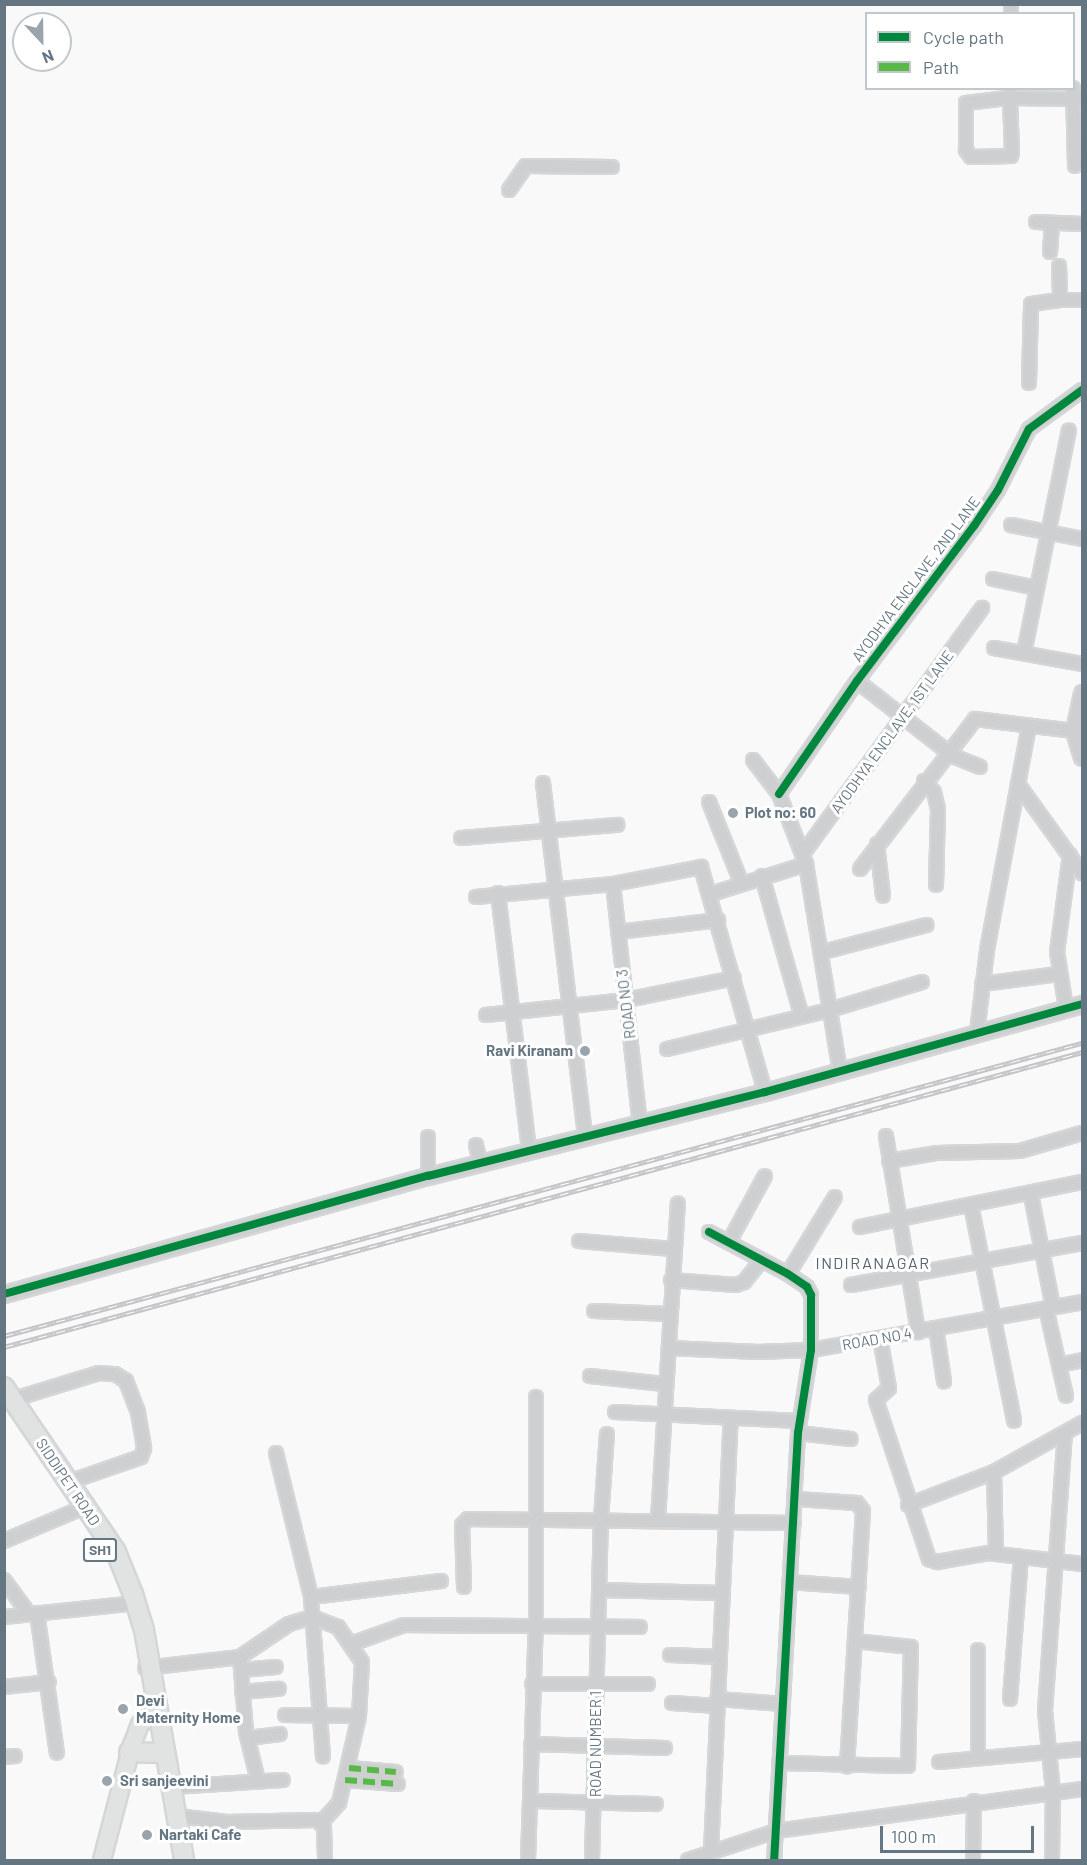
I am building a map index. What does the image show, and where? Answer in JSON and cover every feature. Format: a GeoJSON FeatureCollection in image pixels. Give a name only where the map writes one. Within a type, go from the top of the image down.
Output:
{"type":"FeatureCollection","features":[{"type":"Feature","properties":{"kind":"main road","name":"SIDDIPET ROAD"},"geometry":{"type":"LineString","coordinates":[[7,1398],[69,1482],[116,1552],[133,1594],[172,1787],[184,1860]]}},
{"type":"Feature","properties":{"kind":"main road","name":"SIDDIPET ROAD"},"geometry":{"type":"LineString","coordinates":[[7,1398],[107,1561],[128,1604],[147,1668]]}},
{"type":"Feature","properties":{"kind":"main road","name":"SIDDIPET ROAD"},"geometry":{"type":"LineString","coordinates":[[155,1710],[157,1753],[174,1860]]}},
{"type":"Feature","properties":{"kind":"main road"},"geometry":{"type":"LineString","coordinates":[[102,1860],[129,1752],[140,1724],[155,1710]]}},
{"type":"Feature","properties":{"kind":"main road"},"geometry":{"type":"LineString","coordinates":[[129,1752],[157,1753]]}},
{"type":"Feature","properties":{"kind":"street"},"geometry":{"type":"LineString","coordinates":[[1010,93],[1011,156],[971,157],[966,150],[964,106],[971,101],[1010,93],[1076,96],[1076,166]]}},
{"type":"Feature","properties":{"kind":"street"},"geometry":{"type":"LineString","coordinates":[[509,190],[526,166],[612,167]]}},
{"type":"Feature","properties":{"kind":"street"},"geometry":{"type":"LineString","coordinates":[[1036,222],[1083,224]]}},
{"type":"Feature","properties":{"kind":"street"},"geometry":{"type":"LineString","coordinates":[[1050,252],[1052,222]]}},
{"type":"Feature","properties":{"kind":"street"},"geometry":{"type":"LineString","coordinates":[[1059,266],[1060,300]]}},
{"type":"Feature","properties":{"kind":"street"},"geometry":{"type":"LineString","coordinates":[[1029,383],[1031,304],[1083,300]]}},
{"type":"Feature","properties":{"kind":"street","name":"AYODHYA ENCLAVE, 2ND LANE"},"geometry":{"type":"LineString","coordinates":[[778,794],[857,681],[974,526],[998,490],[1029,429],[1083,390]]}},
{"type":"Feature","properties":{"kind":"street"},"geometry":{"type":"LineString","coordinates":[[1024,653],[1069,429]]}},
{"type":"Feature","properties":{"kind":"street"},"geometry":{"type":"LineString","coordinates":[[1011,525],[1083,538]]}},
{"type":"Feature","properties":{"kind":"street"},"geometry":{"type":"LineString","coordinates":[[993,579],[1036,588]]}},
{"type":"Feature","properties":{"kind":"street","name":"AYODHYA ENCLAVE, 1ST LANE"},"geometry":{"type":"LineString","coordinates":[[804,860],[982,608]]}},
{"type":"Feature","properties":{"kind":"street"},"geometry":{"type":"LineString","coordinates":[[994,648],[1083,664]]}},
{"type":"Feature","properties":{"kind":"street"},"geometry":{"type":"LineString","coordinates":[[857,681],[947,751],[980,767]]}},
{"type":"Feature","properties":{"kind":"street"},"geometry":{"type":"LineString","coordinates":[[1083,693],[1078,724],[1083,757]]}},
{"type":"Feature","properties":{"kind":"street"},"geometry":{"type":"LineString","coordinates":[[860,869],[947,751],[975,719],[1029,726],[1078,724]]}},
{"type":"Feature","properties":{"kind":"street"},"geometry":{"type":"LineString","coordinates":[[977,1032],[982,984],[1029,726]]}},
{"type":"Feature","properties":{"kind":"street"},"geometry":{"type":"LineString","coordinates":[[753,760],[778,794],[804,860],[823,952],[840,1071]]}},
{"type":"Feature","properties":{"kind":"street"},"geometry":{"type":"LineString","coordinates":[[924,782],[934,792],[938,809],[936,885]]}},
{"type":"Feature","properties":{"kind":"street"},"geometry":{"type":"LineString","coordinates":[[543,783],[585,1137]]}},
{"type":"Feature","properties":{"kind":"street"},"geometry":{"type":"LineString","coordinates":[[1018,784],[1083,873]]}},
{"type":"Feature","properties":{"kind":"street"},"geometry":{"type":"LineString","coordinates":[[709,802],[741,882]]}},
{"type":"Feature","properties":{"kind":"street"},"geometry":{"type":"LineString","coordinates":[[461,837],[617,825]]}},
{"type":"Feature","properties":{"kind":"street"},"geometry":{"type":"LineString","coordinates":[[878,844],[884,896]]}},
{"type":"Feature","properties":{"kind":"street"},"geometry":{"type":"LineString","coordinates":[[1066,1008],[1058,974],[1062,898],[1070,855]]}},
{"type":"Feature","properties":{"kind":"street"},"geometry":{"type":"LineString","coordinates":[[711,894],[804,860]]}},
{"type":"Feature","properties":{"kind":"street"},"geometry":{"type":"LineString","coordinates":[[476,897],[498,892],[613,884],[701,867],[711,894],[765,1092]]}},
{"type":"Feature","properties":{"kind":"street"},"geometry":{"type":"LineString","coordinates":[[762,876],[801,1014]]}},
{"type":"Feature","properties":{"kind":"street","name":"ROAD NO 3"},"geometry":{"type":"LineString","coordinates":[[613,884],[640,1124]]}},
{"type":"Feature","properties":{"kind":"street"},"geometry":{"type":"LineString","coordinates":[[498,892],[529,1150]]}},
{"type":"Feature","properties":{"kind":"street"},"geometry":{"type":"LineString","coordinates":[[618,932],[718,920]]}},
{"type":"Feature","properties":{"kind":"street"},"geometry":{"type":"LineString","coordinates":[[823,952],[927,926]]}},
{"type":"Feature","properties":{"kind":"street"},"geometry":{"type":"LineString","coordinates":[[982,984],[1058,974]]}},
{"type":"Feature","properties":{"kind":"street"},"geometry":{"type":"LineString","coordinates":[[486,1014],[626,1000],[734,978]]}},
{"type":"Feature","properties":{"kind":"street"},"geometry":{"type":"LineString","coordinates":[[667,1049],[801,1014],[832,1009],[922,982]]}},
{"type":"Feature","properties":{"kind":"street"},"geometry":{"type":"LineString","coordinates":[[4,1293],[429,1176],[765,1092],[1083,1004]]}},
{"type":"Feature","properties":{"kind":"street"},"geometry":{"type":"LineString","coordinates":[[889,1161],[936,1153],[1020,1151],[1083,1134]]}},
{"type":"Feature","properties":{"kind":"street"},"geometry":{"type":"LineString","coordinates":[[886,1136],[918,1332]]}},
{"type":"Feature","properties":{"kind":"street"},"geometry":{"type":"LineString","coordinates":[[428,1137],[429,1176]]}},
{"type":"Feature","properties":{"kind":"street"},"geometry":{"type":"LineString","coordinates":[[476,1145],[480,1163]]}},
{"type":"Feature","properties":{"kind":"street"},"geometry":{"type":"LineString","coordinates":[[729,1242],[765,1176]]}},
{"type":"Feature","properties":{"kind":"street"},"geometry":{"type":"LineString","coordinates":[[860,1227],[1031,1195],[1083,1182]]}},
{"type":"Feature","properties":{"kind":"street"},"geometry":{"type":"LineString","coordinates":[[1031,1195],[1066,1396]]}},
{"type":"Feature","properties":{"kind":"street"},"geometry":{"type":"LineString","coordinates":[[788,1274],[835,1197]]}},
{"type":"Feature","properties":{"kind":"street"},"geometry":{"type":"LineString","coordinates":[[658,1519],[664,1384],[669,1348],[671,1280],[678,1204]]}},
{"type":"Feature","properties":{"kind":"street"},"geometry":{"type":"LineString","coordinates":[[971,1205],[1014,1421]]}},
{"type":"Feature","properties":{"kind":"street"},"geometry":{"type":"LineString","coordinates":[[709,1232],[788,1274],[807,1287],[811,1295],[811,1350],[798,1427],[796,1499],[789,1582],[774,1860]]}},
{"type":"Feature","properties":{"kind":"street"},"geometry":{"type":"LineString","coordinates":[[579,1241],[673,1249]]}},
{"type":"Feature","properties":{"kind":"street"},"geometry":{"type":"LineString","coordinates":[[851,1285],[1083,1243]]}},
{"type":"Feature","properties":{"kind":"street"},"geometry":{"type":"LineString","coordinates":[[671,1280],[736,1285],[744,1282],[762,1260]]}},
{"type":"Feature","properties":{"kind":"street","name":"ROAD NO 4"},"geometry":{"type":"LineString","coordinates":[[669,1348],[811,1350],[1083,1302]]}},
{"type":"Feature","properties":{"kind":"street"},"geometry":{"type":"LineString","coordinates":[[594,1311],[670,1314]]}},
{"type":"Feature","properties":{"kind":"street"},"geometry":{"type":"LineString","coordinates":[[936,1328],[944,1381]]}},
{"type":"Feature","properties":{"kind":"street"},"geometry":{"type":"LineString","coordinates":[[880,1338],[889,1388],[876,1400],[908,1505],[929,1559],[937,1562],[996,1554],[1083,1564]]}},
{"type":"Feature","properties":{"kind":"street"},"geometry":{"type":"LineString","coordinates":[[1059,1365],[1083,1360]]}},
{"type":"Feature","properties":{"kind":"street"},"geometry":{"type":"LineString","coordinates":[[7,1398],[99,1373],[115,1374],[126,1381],[138,1413],[144,1448],[141,1457],[69,1482]]}},
{"type":"Feature","properties":{"kind":"street"},"geometry":{"type":"LineString","coordinates":[[590,1376],[664,1384]]}},
{"type":"Feature","properties":{"kind":"street"},"geometry":{"type":"LineString","coordinates":[[528,1860],[532,1684],[536,1625],[536,1397]]}},
{"type":"Feature","properties":{"kind":"street"},"geometry":{"type":"LineString","coordinates":[[615,1412],[731,1419],[798,1427],[851,1439]]}},
{"type":"Feature","properties":{"kind":"street"},"geometry":{"type":"LineString","coordinates":[[711,1852],[731,1419]]}},
{"type":"Feature","properties":{"kind":"street"},"geometry":{"type":"LineString","coordinates":[[908,1505],[994,1472],[1083,1423]]}},
{"type":"Feature","properties":{"kind":"street"},"geometry":{"type":"LineString","coordinates":[[1052,1860],[1053,1791],[1047,1752],[1045,1711],[1065,1433]]}},
{"type":"Feature","properties":{"kind":"street","name":"ROAD NUMBER 1"},"geometry":{"type":"LineString","coordinates":[[592,1860],[596,1802],[597,1628],[607,1434]]}},
{"type":"Feature","properties":{"kind":"street"},"geometry":{"type":"LineString","coordinates":[[276,1453],[311,1597],[323,1757]]}},
{"type":"Feature","properties":{"kind":"street"},"geometry":{"type":"LineString","coordinates":[[994,1472],[996,1554]]}},
{"type":"Feature","properties":{"kind":"street"},"geometry":{"type":"LineString","coordinates":[[796,1499],[861,1505],[859,1587],[847,1766]]}},
{"type":"Feature","properties":{"kind":"street"},"geometry":{"type":"LineString","coordinates":[[4,1541],[75,1511]]}},
{"type":"Feature","properties":{"kind":"street"},"geometry":{"type":"LineString","coordinates":[[464,1587],[464,1521],[658,1519],[794,1522]]}},
{"type":"Feature","properties":{"kind":"street"},"geometry":{"type":"LineString","coordinates":[[1010,1699],[1021,1557]]}},
{"type":"Feature","properties":{"kind":"street"},"geometry":{"type":"LineString","coordinates":[[4,1580],[33,1614],[49,1682],[57,1753]]}},
{"type":"Feature","properties":{"kind":"street"},"geometry":{"type":"LineString","coordinates":[[311,1597],[441,1581]]}},
{"type":"Feature","properties":{"kind":"street"},"geometry":{"type":"LineString","coordinates":[[789,1582],[859,1587]]}},
{"type":"Feature","properties":{"kind":"street"},"geometry":{"type":"LineString","coordinates":[[599,1590],[722,1593]]}},
{"type":"Feature","properties":{"kind":"street"},"geometry":{"type":"LineString","coordinates":[[4,1617],[128,1604]]}},
{"type":"Feature","properties":{"kind":"street"},"geometry":{"type":"LineString","coordinates":[[240,1664],[289,1624],[312,1617],[338,1627],[362,1662],[359,1716],[347,1774],[339,1803],[322,1822],[325,1860]]}},
{"type":"Feature","properties":{"kind":"street"},"geometry":{"type":"LineString","coordinates":[[351,1644],[395,1626],[640,1627]]}},
{"type":"Feature","properties":{"kind":"street"},"geometry":{"type":"LineString","coordinates":[[779,1764],[908,1766],[911,1647],[855,1641]]}},
{"type":"Feature","properties":{"kind":"street"},"geometry":{"type":"LineString","coordinates":[[978,1650],[978,1756]]}},
{"type":"Feature","properties":{"kind":"street"},"geometry":{"type":"LineString","coordinates":[[670,1655],[719,1657]]}},
{"type":"Feature","properties":{"kind":"street"},"geometry":{"type":"LineString","coordinates":[[147,1668],[240,1664],[276,1668]]}},
{"type":"Feature","properties":{"kind":"street"},"geometry":{"type":"LineString","coordinates":[[240,1664],[248,1738],[258,1781]]}},
{"type":"Feature","properties":{"kind":"street"},"geometry":{"type":"LineString","coordinates":[[4,1687],[49,1682]]}},
{"type":"Feature","properties":{"kind":"street"},"geometry":{"type":"LineString","coordinates":[[532,1684],[648,1684]]}},
{"type":"Feature","properties":{"kind":"street"},"geometry":{"type":"LineString","coordinates":[[242,1692],[279,1689]]}},
{"type":"Feature","properties":{"kind":"street"},"geometry":{"type":"LineString","coordinates":[[672,1702],[783,1704]]}},
{"type":"Feature","properties":{"kind":"street"},"geometry":{"type":"LineString","coordinates":[[285,1715],[359,1716]]}},
{"type":"Feature","properties":{"kind":"street"},"geometry":{"type":"LineString","coordinates":[[248,1738],[280,1734]]}},
{"type":"Feature","properties":{"kind":"street"},"geometry":{"type":"LineString","coordinates":[[531,1744],[665,1748]]}},
{"type":"Feature","properties":{"kind":"street"},"geometry":{"type":"LineString","coordinates":[[939,1762],[978,1756],[1083,1749]]}},
{"type":"Feature","properties":{"kind":"street"},"geometry":{"type":"LineString","coordinates":[[347,1774],[397,1778]]}},
{"type":"Feature","properties":{"kind":"street"},"geometry":{"type":"LineString","coordinates":[[172,1787],[284,1780]]}},
{"type":"Feature","properties":{"kind":"street"},"geometry":{"type":"LineString","coordinates":[[688,1860],[776,1831],[974,1801],[1083,1789]]}},
{"type":"Feature","properties":{"kind":"street"},"geometry":{"type":"LineString","coordinates":[[531,1801],[656,1804]]}},
{"type":"Feature","properties":{"kind":"street"},"geometry":{"type":"LineString","coordinates":[[973,1860],[974,1801]]}},
{"type":"Feature","properties":{"kind":"street"},"geometry":{"type":"LineString","coordinates":[[177,1816],[220,1821],[322,1822]]}},
{"type":"Feature","properties":{"kind":"railway"},"geometry":{"type":"LineString","coordinates":[[4,1336],[1082,1043]]}},
{"type":"Feature","properties":{"kind":"railway"},"geometry":{"type":"LineString","coordinates":[[4,1347],[1082,1052]]}},
{"type":"Feature","properties":{"kind":"marked path"},"geometry":{"type":"LineString","coordinates":[[349,1768],[396,1772]]}},
{"type":"Feature","properties":{"kind":"marked path"},"geometry":{"type":"LineString","coordinates":[[345,1780],[398,1784]]}},
{"type":"Feature","properties":{"kind":"cycle path"},"geometry":{"type":"LineString","coordinates":[[779,794],[857,681],[974,526],[998,490],[1029,429],[1082,390]]}},
{"type":"Feature","properties":{"kind":"cycle path"},"geometry":{"type":"LineString","coordinates":[[4,1294],[428,1176],[765,1092],[1082,1004]]}},
{"type":"Feature","properties":{"kind":"cycle path"},"geometry":{"type":"LineString","coordinates":[[709,1232],[788,1274],[807,1287],[811,1295],[811,1350],[798,1433],[774,1860]]}},
{"type":"Feature","properties":{"kind":"place","name":"Plot no: 60"},"geometry":{"type":"Point","coordinates":[733,813]}},
{"type":"Feature","properties":{"kind":"place","name":"Ravi Kiranam"},"geometry":{"type":"Point","coordinates":[585,1051]}},
{"type":"Feature","properties":{"kind":"place","name":"Devi Maternity Home"},"geometry":{"type":"Point","coordinates":[123,1709]}},
{"type":"Feature","properties":{"kind":"place","name":"Sri sanjeevini"},"geometry":{"type":"Point","coordinates":[107,1781]}},
{"type":"Feature","properties":{"kind":"place","name":"Nartaki Cafe"},"geometry":{"type":"Point","coordinates":[147,1835]}},
{"type":"Feature","properties":{"kind":"district","name":"INDIRANAGAR"},"geometry":{"type":"Point","coordinates":[873,1263]}}]}
